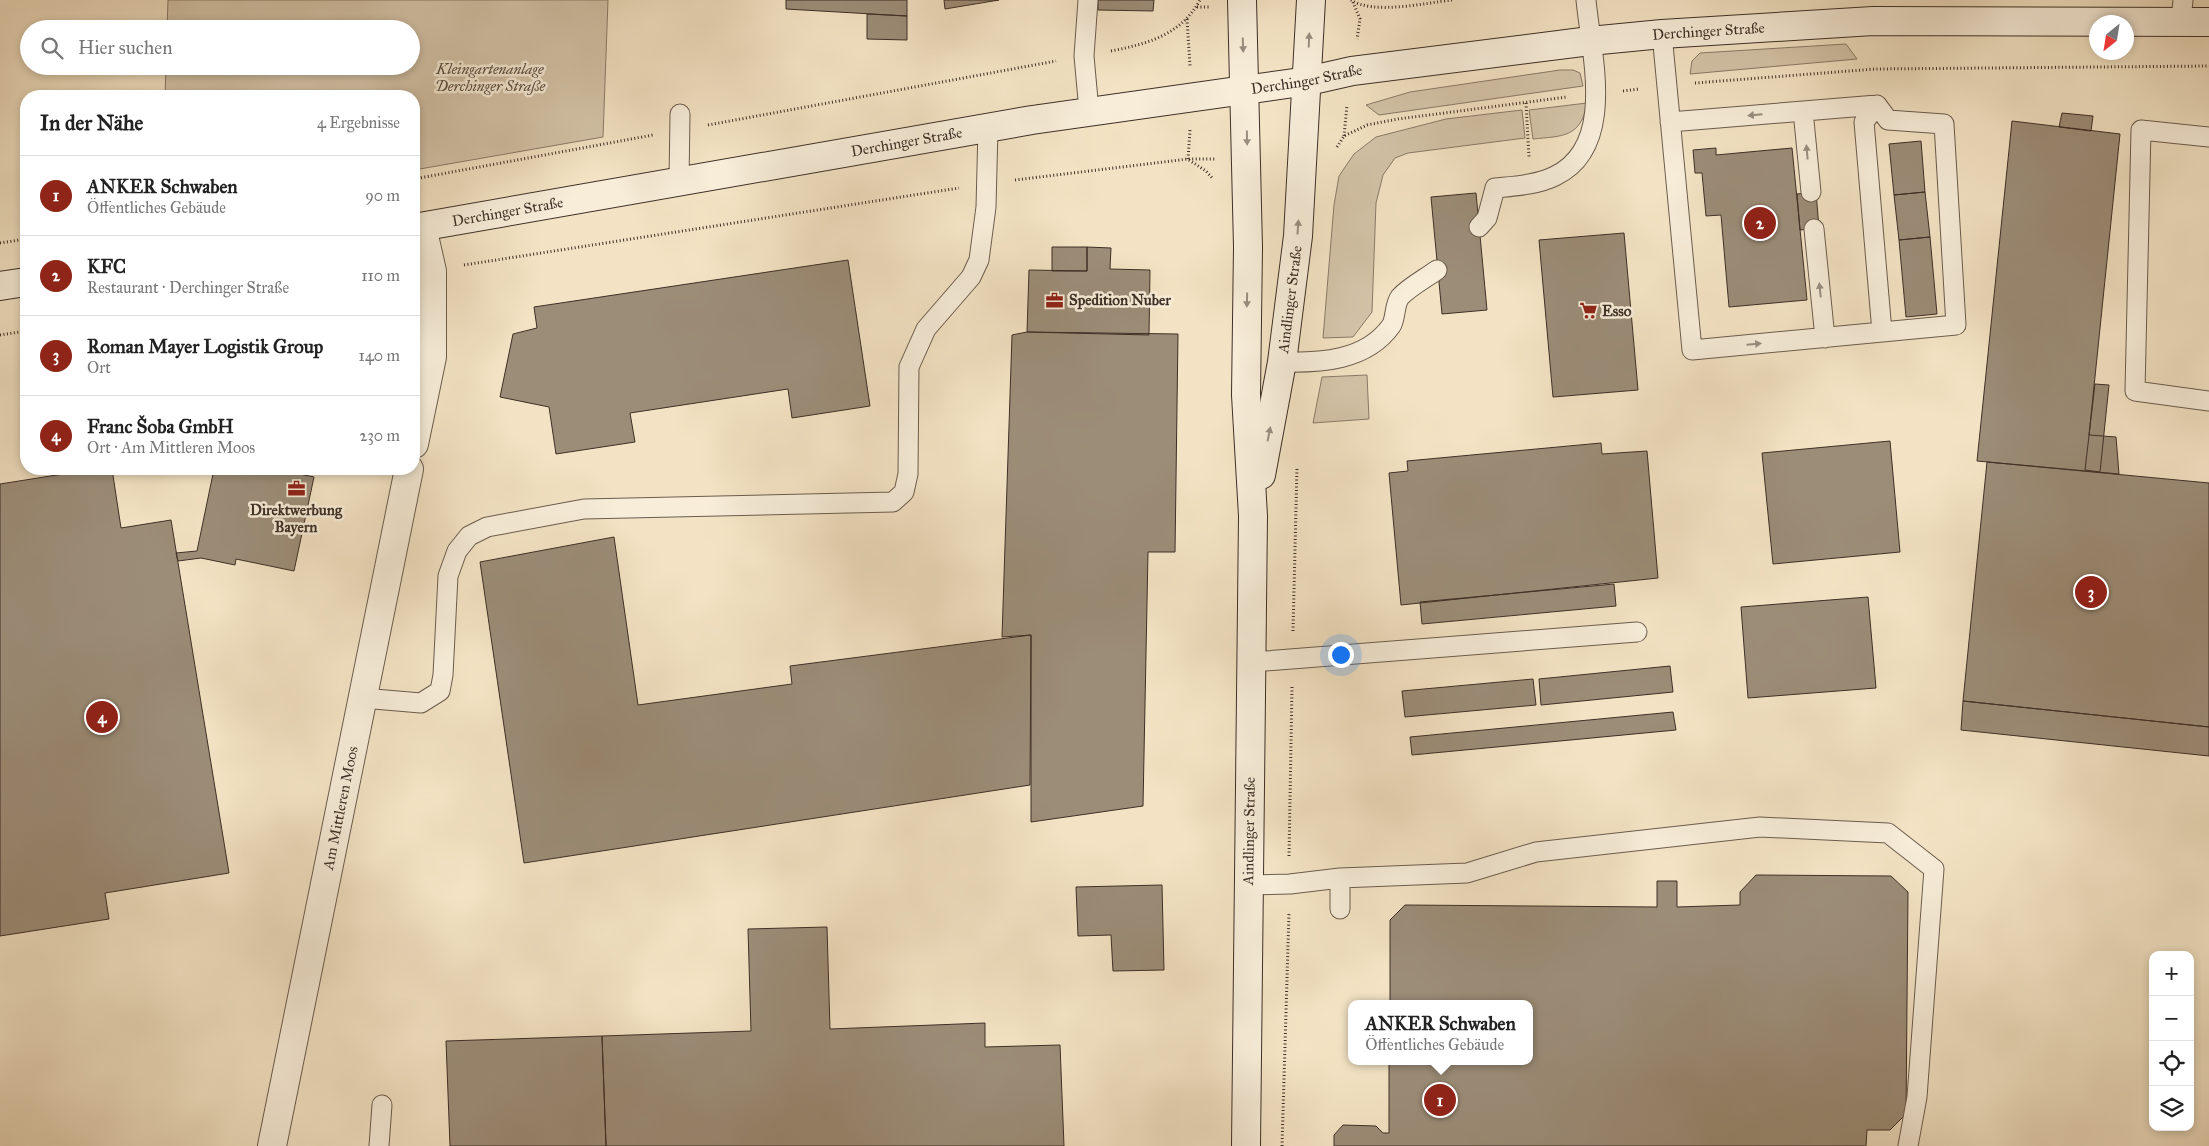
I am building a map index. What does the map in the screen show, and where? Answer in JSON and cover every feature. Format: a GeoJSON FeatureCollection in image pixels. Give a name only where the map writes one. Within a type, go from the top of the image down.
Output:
{"type":"FeatureCollection","features":[{"type":"Feature","properties":{"kind":"main road","name":"Aindlinger Straße"},"geometry":{"type":"LineString","coordinates":[[1242,0],[1246,89],[1248,247],[1246,395],[1253,516],[1246,1146]]}},
{"type":"Feature","properties":{"kind":"main road","name":"Aindlinger Straße"},"geometry":{"type":"LineString","coordinates":[[1253,516],[1282,362],[1298,236],[1311,0]]}},
{"type":"Feature","properties":{"kind":"main road","name":"Derchinger Straße"},"geometry":{"type":"LineString","coordinates":[[420,228],[1089,111],[1308,81],[1352,71],[1590,40],[1873,21],[2182,10],[2209,22]]}},
{"type":"Feature","properties":{"kind":"main road"},"geometry":{"type":"LineString","coordinates":[[420,234],[432,271],[432,357],[420,415]]}},
{"type":"Feature","properties":{"kind":"main road"},"geometry":{"type":"LineString","coordinates":[[0,286],[20,283]]}},
{"type":"Feature","properties":{"kind":"main road","name":"Am Mittleren Moos"},"geometry":{"type":"LineString","coordinates":[[272,1146],[408,475]]}},
{"type":"Feature","properties":{"kind":"lane"},"geometry":{"type":"LineString","coordinates":[[1088,0],[1084,56],[1089,111]]}},
{"type":"Feature","properties":{"kind":"lane"},"geometry":{"type":"LineString","coordinates":[[1479,227],[1486,218],[1495,188],[1530,184],[1555,176],[1576,161],[1594,126],[1597,94],[1586,0]]}},
{"type":"Feature","properties":{"kind":"lane"},"geometry":{"type":"LineString","coordinates":[[1662,34],[1692,350],[1956,326],[1944,124],[1888,120],[1877,105]]}},
{"type":"Feature","properties":{"kind":"lane"},"geometry":{"type":"LineString","coordinates":[[1670,122],[1877,105]]}},
{"type":"Feature","properties":{"kind":"lane"},"geometry":{"type":"LineString","coordinates":[[1877,105],[1864,122],[1882,332]]}},
{"type":"Feature","properties":{"kind":"lane"},"geometry":{"type":"LineString","coordinates":[[1803,111],[1811,192]]}},
{"type":"Feature","properties":{"kind":"lane"},"geometry":{"type":"LineString","coordinates":[[679,182],[680,122]]}},
{"type":"Feature","properties":{"kind":"lane"},"geometry":{"type":"LineString","coordinates":[[362,698],[421,703],[440,691],[443,676],[448,576],[457,551],[470,536],[487,527],[584,509],[893,502],[904,492],[908,474],[910,367],[926,329],[971,277],[979,260],[987,184],[988,128]]}},
{"type":"Feature","properties":{"kind":"lane"},"geometry":{"type":"LineString","coordinates":[[2208,132],[2141,130],[2135,391],[2209,401]]}},
{"type":"Feature","properties":{"kind":"lane"},"geometry":{"type":"LineString","coordinates":[[1814,228],[1825,338]]}},
{"type":"Feature","properties":{"kind":"lane"},"geometry":{"type":"LineString","coordinates":[[1282,362],[1306,362],[1342,358],[1369,347],[1391,326],[1399,298],[1437,270]]}},
{"type":"Feature","properties":{"kind":"lane"},"geometry":{"type":"LineString","coordinates":[[1252,662],[1637,632]]}},
{"type":"Feature","properties":{"kind":"lane"},"geometry":{"type":"LineString","coordinates":[[1248,886],[1290,884],[1340,878],[1467,873],[1536,852],[1760,827],[1888,833],[1934,869],[1918,1097],[1908,1146]]}},
{"type":"Feature","properties":{"kind":"lane"},"geometry":{"type":"LineString","coordinates":[[1340,878],[1340,909]]}},
{"type":"Feature","properties":{"kind":"lane"},"geometry":{"type":"LineString","coordinates":[[379,1146],[382,1105]]}},
{"type":"Feature","properties":{"kind":"path"},"geometry":{"type":"LineString","coordinates":[[420,178],[680,122],[1141,45],[1164,37],[1186,19],[1196,8],[1200,0]]}},
{"type":"Feature","properties":{"kind":"path"},"geometry":{"type":"LineString","coordinates":[[1351,0],[1366,7],[1452,0]]}},
{"type":"Feature","properties":{"kind":"path"},"geometry":{"type":"LineString","coordinates":[[1526,103],[1530,184]]}},
{"type":"Feature","properties":{"kind":"path"},"geometry":{"type":"LineString","coordinates":[[432,271],[511,257],[987,184],[1188,159]]}},
{"type":"Feature","properties":{"kind":"path"},"geometry":{"type":"LineString","coordinates":[[0,243],[20,240]]}},
{"type":"Feature","properties":{"kind":"path"},"geometry":{"type":"LineString","coordinates":[[0,335],[20,332]]}},
{"type":"Feature","properties":{"kind":"green space","name":"Kleingartenanlage Derchinger Straße"},"geometry":{"type":"Polygon","coordinates":[[[168,0],[608,0],[603,137],[420,169],[420,90],[165,90],[166,75],[420,75],[420,20],[167,20],[168,0]]]}},
{"type":"Feature","properties":{"kind":"green space"},"geometry":{"type":"Polygon","coordinates":[[[1846,44],[1857,59],[1690,74],[1692,61],[1700,53],[1846,44]]]}},
{"type":"Feature","properties":{"kind":"green space"},"geometry":{"type":"Polygon","coordinates":[[[1560,70],[1573,70],[1580,73],[1583,86],[1379,115],[1366,105],[1410,92],[1560,70]]]}},
{"type":"Feature","properties":{"kind":"green space"},"geometry":{"type":"Polygon","coordinates":[[[1587,103],[1580,123],[1569,133],[1561,136],[1533,139],[1529,110],[1587,103]]]}},
{"type":"Feature","properties":{"kind":"green space"},"geometry":{"type":"Polygon","coordinates":[[[1522,110],[1525,138],[1408,153],[1395,158],[1383,175],[1376,203],[1372,312],[1353,337],[1323,338],[1334,205],[1339,176],[1354,154],[1376,137],[1446,119],[1522,110]]]}},
{"type":"Feature","properties":{"kind":"green space"},"geometry":{"type":"Polygon","coordinates":[[[1367,375],[1369,419],[1313,423],[1322,377],[1367,375]]]}},
{"type":"Feature","properties":{"kind":"building"},"geometry":{"type":"Polygon","coordinates":[[[786,0],[907,0],[907,16],[786,9],[786,0]]]}},
{"type":"Feature","properties":{"kind":"building"},"geometry":{"type":"Polygon","coordinates":[[[944,0],[999,0],[945,9],[944,0]]]}},
{"type":"Feature","properties":{"kind":"building"},"geometry":{"type":"Polygon","coordinates":[[[1098,0],[1154,0],[1153,11],[1098,10],[1098,0]]]}},
{"type":"Feature","properties":{"kind":"building"},"geometry":{"type":"Polygon","coordinates":[[[867,14],[907,16],[907,40],[867,39],[867,14]]]}},
{"type":"Feature","properties":{"kind":"building"},"geometry":{"type":"Polygon","coordinates":[[[2062,113],[2093,116],[2091,131],[2059,127],[2062,113]]]}},
{"type":"Feature","properties":{"kind":"building"},"geometry":{"type":"Polygon","coordinates":[[[2012,121],[2120,134],[2089,435],[2116,437],[2119,474],[1977,461],[2012,121]]]}},
{"type":"Feature","properties":{"kind":"building"},"geometry":{"type":"Polygon","coordinates":[[[1921,141],[1925,192],[1894,195],[1889,144],[1921,141]]]}},
{"type":"Feature","properties":{"kind":"building"},"geometry":{"type":"Polygon","coordinates":[[[1716,148],[1716,155],[1792,148],[1807,300],[1729,307],[1721,215],[1706,216],[1702,173],[1695,173],[1693,150],[1716,148]]]}},
{"type":"Feature","properties":{"kind":"building"},"geometry":{"type":"Polygon","coordinates":[[[1816,192],[1819,228],[1800,230],[1797,194],[1816,192]]]}},
{"type":"Feature","properties":{"kind":"building"},"geometry":{"type":"Polygon","coordinates":[[[1925,192],[1930,237],[1899,240],[1894,195],[1925,192]]]}},
{"type":"Feature","properties":{"kind":"building"},"geometry":{"type":"Polygon","coordinates":[[[1476,193],[1487,310],[1442,314],[1431,197],[1476,193]]]}},
{"type":"Feature","properties":{"kind":"building"},"geometry":{"type":"Polygon","coordinates":[[[1624,233],[1638,390],[1553,397],[1539,240],[1624,233]]]}},
{"type":"Feature","properties":{"kind":"building"},"geometry":{"type":"Polygon","coordinates":[[[1930,237],[1937,314],[1906,317],[1899,240],[1930,237]]]}},
{"type":"Feature","properties":{"kind":"building"},"geometry":{"type":"Polygon","coordinates":[[[1052,247],[1087,247],[1087,271],[1052,271],[1052,247]]]}},
{"type":"Feature","properties":{"kind":"building"},"geometry":{"type":"Polygon","coordinates":[[[1087,247],[1111,248],[1110,269],[1150,270],[1149,335],[1027,332],[1029,270],[1087,271],[1087,247]]]}},
{"type":"Feature","properties":{"kind":"building"},"geometry":{"type":"Polygon","coordinates":[[[848,260],[870,406],[792,418],[788,389],[630,413],[635,442],[556,454],[549,407],[500,397],[513,334],[537,328],[534,307],[848,260]]]}},
{"type":"Feature","properties":{"kind":"building"},"geometry":{"type":"Polygon","coordinates":[[[1027,332],[1178,334],[1175,552],[1148,552],[1143,806],[1031,822],[1031,635],[1002,637],[1012,335],[1027,332]]]}},
{"type":"Feature","properties":{"kind":"building"},"geometry":{"type":"Polygon","coordinates":[[[2095,384],[2109,385],[2100,472],[2085,470],[2095,384]]]}},
{"type":"Feature","properties":{"kind":"building"},"geometry":{"type":"Polygon","coordinates":[[[1890,441],[1900,552],[1773,564],[1762,453],[1890,441]]]}},
{"type":"Feature","properties":{"kind":"building"},"geometry":{"type":"Polygon","coordinates":[[[1601,443],[1602,454],[1647,451],[1658,578],[1401,605],[1389,473],[1408,471],[1407,461],[1601,443]]]}},
{"type":"Feature","properties":{"kind":"building"},"geometry":{"type":"Polygon","coordinates":[[[1987,462],[2209,483],[2209,727],[1963,701],[1987,462]]]}},
{"type":"Feature","properties":{"kind":"building"},"geometry":{"type":"Polygon","coordinates":[[[57,475],[113,475],[121,528],[171,520],[229,873],[105,893],[109,919],[0,936],[0,484],[57,475]]]}},
{"type":"Feature","properties":{"kind":"building"},"geometry":{"type":"Polygon","coordinates":[[[213,475],[304,475],[314,477],[294,571],[236,559],[235,565],[201,558],[178,561],[176,553],[197,551],[213,475]]]}},
{"type":"Feature","properties":{"kind":"building"},"geometry":{"type":"Polygon","coordinates":[[[614,537],[638,705],[792,684],[790,666],[1031,635],[1030,785],[524,863],[480,562],[614,537]]]}},
{"type":"Feature","properties":{"kind":"building"},"geometry":{"type":"Polygon","coordinates":[[[1614,584],[1616,606],[1422,624],[1420,602],[1614,584]]]}},
{"type":"Feature","properties":{"kind":"building"},"geometry":{"type":"Polygon","coordinates":[[[1868,597],[1876,688],[1748,698],[1741,607],[1868,597]]]}},
{"type":"Feature","properties":{"kind":"building"},"geometry":{"type":"Polygon","coordinates":[[[1670,666],[1673,692],[1541,705],[1539,679],[1670,666]]]}},
{"type":"Feature","properties":{"kind":"building"},"geometry":{"type":"Polygon","coordinates":[[[1533,679],[1536,705],[1405,717],[1402,691],[1533,679]]]}},
{"type":"Feature","properties":{"kind":"building"},"geometry":{"type":"Polygon","coordinates":[[[1963,701],[2209,727],[2209,756],[1961,730],[1963,701]]]}},
{"type":"Feature","properties":{"kind":"building"},"geometry":{"type":"Polygon","coordinates":[[[1673,712],[1676,730],[1412,755],[1410,737],[1673,712]]]}},
{"type":"Feature","properties":{"kind":"building"},"geometry":{"type":"Polygon","coordinates":[[[1756,875],[1891,876],[1908,892],[1906,1114],[1890,1130],[1867,1130],[1866,1146],[1334,1146],[1334,1135],[1343,1125],[1376,1126],[1383,1133],[1389,1133],[1389,1065],[1533,1065],[1533,1000],[1390,1000],[1390,920],[1405,905],[1657,907],[1657,881],[1677,881],[1677,907],[1740,905],[1740,892],[1756,875]]]}},
{"type":"Feature","properties":{"kind":"building"},"geometry":{"type":"Polygon","coordinates":[[[1162,885],[1164,970],[1113,971],[1111,935],[1078,936],[1076,887],[1162,885]]]}},
{"type":"Feature","properties":{"kind":"building"},"geometry":{"type":"Polygon","coordinates":[[[827,927],[830,1029],[985,1023],[985,1047],[1060,1045],[1064,1146],[606,1146],[602,1036],[751,1031],[748,929],[827,927]]]}},
{"type":"Feature","properties":{"kind":"building"},"geometry":{"type":"Polygon","coordinates":[[[602,1036],[606,1146],[450,1146],[446,1041],[602,1036]]]}},
{"type":"Feature","properties":{"kind":"place","name":"KFC"},"geometry":{"type":"Point","coordinates":[1760,223]}},
{"type":"Feature","properties":{"kind":"place","name":"Spedition Nuber"},"geometry":{"type":"Point","coordinates":[1055,300]}},
{"type":"Feature","properties":{"kind":"place","name":"Esso"},"geometry":{"type":"Point","coordinates":[1588,311]}},
{"type":"Feature","properties":{"kind":"place","name":"Direktwerbung Bayern"},"geometry":{"type":"Point","coordinates":[296,489]}},
{"type":"Feature","properties":{"kind":"place","name":"Roman Mayer Logistik Group"},"geometry":{"type":"Point","coordinates":[2091,592]}},
{"type":"Feature","properties":{"kind":"place","name":"Franc Šoba GmbH"},"geometry":{"type":"Point","coordinates":[102,717]}},
{"type":"Feature","properties":{"kind":"place","name":"ANKER Schwaben"},"geometry":{"type":"Point","coordinates":[1440,1100]}}]}
